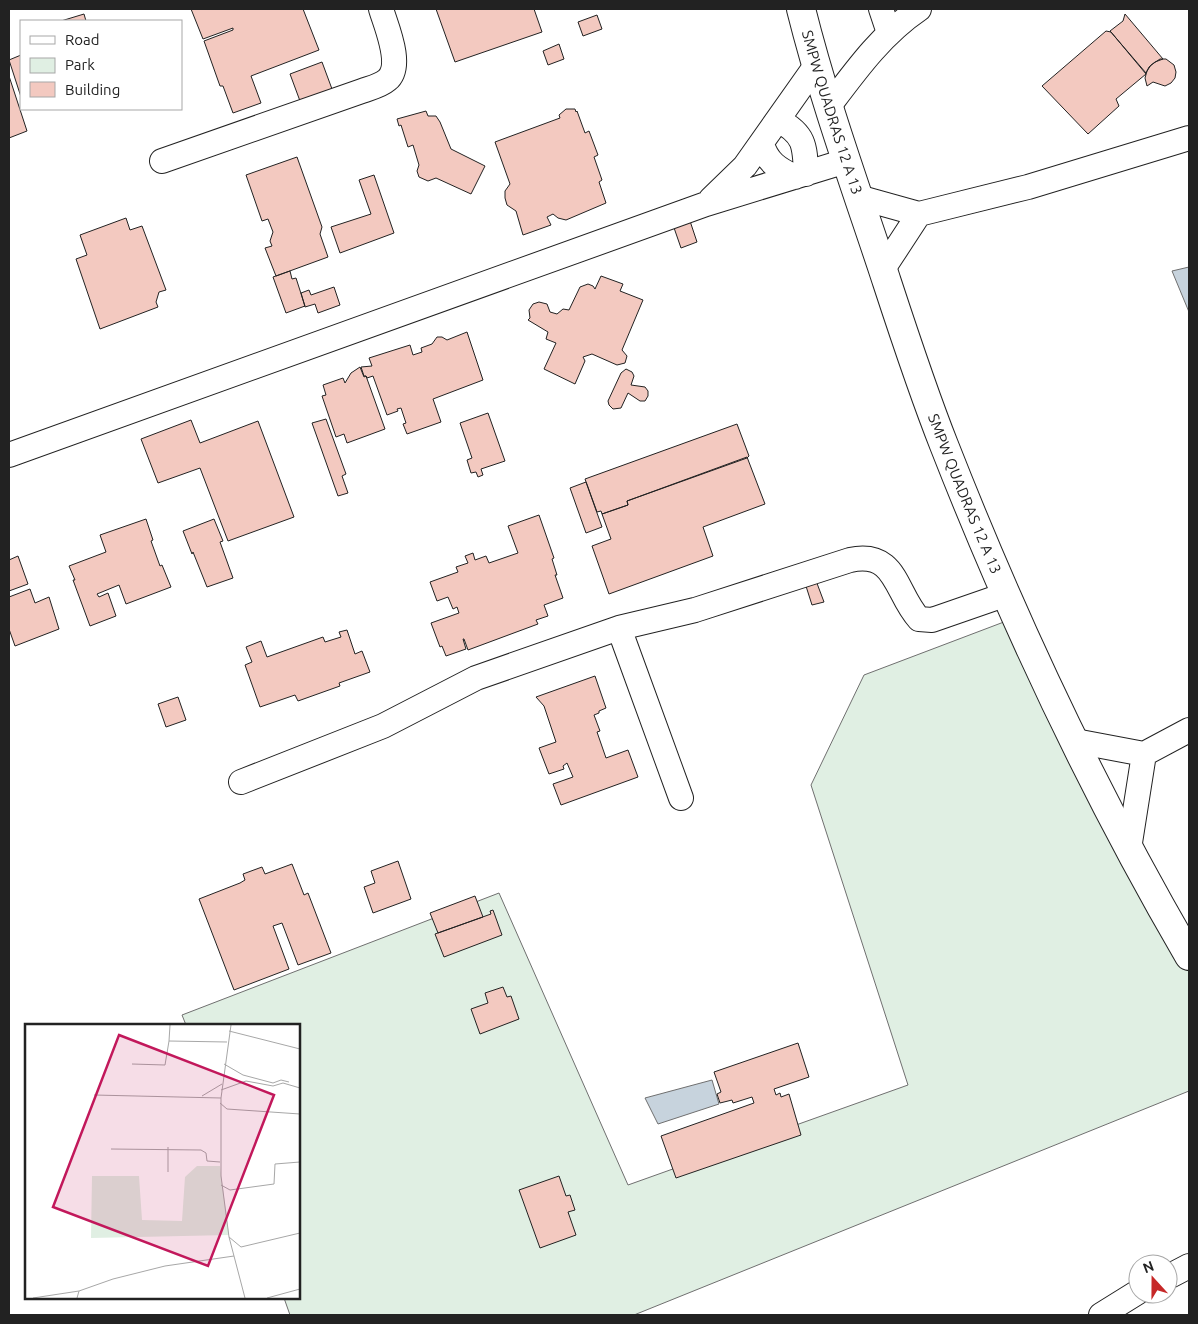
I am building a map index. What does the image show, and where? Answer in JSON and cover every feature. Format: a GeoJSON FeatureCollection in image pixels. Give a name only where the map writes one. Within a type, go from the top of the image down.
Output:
{"type":"FeatureCollection","features":[{"type":"Feature","properties":{"kind":"street"},"geometry":{"type":"LineString","coordinates":[[162,161],[362,92],[389,79],[393,72],[395,55],[381,9]]}},
{"type":"Feature","properties":{"kind":"street","name":"SMPW QUADRAS 12 A 13"},"geometry":{"type":"LineString","coordinates":[[801,9],[846,161],[917,373],[944,445],[1045,682],[1128,849],[1189,956]]}},
{"type":"Feature","properties":{"kind":"street"},"geometry":{"type":"LineString","coordinates":[[881,9],[889,33]]}},
{"type":"Feature","properties":{"kind":"street"},"geometry":{"type":"LineString","coordinates":[[829,106],[864,60],[889,33],[918,9]]}},
{"type":"Feature","properties":{"kind":"street"},"geometry":{"type":"LineString","coordinates":[[706,204],[734,178],[762,144],[817,64]]}},
{"type":"Feature","properties":{"kind":"street"},"geometry":{"type":"LineString","coordinates":[[778,120],[799,134],[802,141],[805,154],[800,175]]}},
{"type":"Feature","properties":{"kind":"street"},"geometry":{"type":"LineString","coordinates":[[858,197],[919,214],[1028,187],[1189,138]]}},
{"type":"Feature","properties":{"kind":"street"},"geometry":{"type":"LineString","coordinates":[[762,144],[766,156],[773,165],[800,175]]}},
{"type":"Feature","properties":{"kind":"street"},"geometry":{"type":"LineString","coordinates":[[9,455],[706,204],[846,161]]}},
{"type":"Feature","properties":{"kind":"street"},"geometry":{"type":"LineString","coordinates":[[882,269],[919,214]]}},
{"type":"Feature","properties":{"kind":"street"},"geometry":{"type":"LineString","coordinates":[[241,782],[383,726],[476,678],[619,628],[695,610],[861,558],[869,558],[880,562],[890,570],[919,619],[932,620],[1007,594]]}},
{"type":"Feature","properties":{"kind":"street"},"geometry":{"type":"LineString","coordinates":[[619,628],[681,798]]}},
{"type":"Feature","properties":{"kind":"street"},"geometry":{"type":"LineString","coordinates":[[1075,741],[1144,754],[1189,730]]}},
{"type":"Feature","properties":{"kind":"street"},"geometry":{"type":"LineString","coordinates":[[1128,849],[1144,754]]}},
{"type":"Feature","properties":{"kind":"street"},"geometry":{"type":"LineString","coordinates":[[1101,1315],[1128,1298]]}},
{"type":"Feature","properties":{"kind":"green space"},"geometry":{"type":"Polygon","coordinates":[[[1017,617],[1189,941],[1189,1091],[634,1315],[290,1315],[284,1299],[300,1299],[300,1024],[186,1024],[182,1015],[499,893],[628,1185],[908,1085],[811,785],[864,675],[1017,617]]]}},
{"type":"Feature","properties":{"kind":"shaded area"},"geometry":{"type":"Polygon","coordinates":[[[1189,267],[1189,312],[1172,271],[1189,267]]]}},
{"type":"Feature","properties":{"kind":"shaded area"},"geometry":{"type":"Polygon","coordinates":[[[712,1080],[719,1104],[658,1124],[645,1098],[712,1080]]]}},
{"type":"Feature","properties":{"kind":"building"},"geometry":{"type":"Polygon","coordinates":[[[191,9],[303,9],[319,50],[251,76],[261,103],[233,113],[223,86],[220,86],[204,41],[233,30],[233,28],[203,39],[191,9]]]}},
{"type":"Feature","properties":{"kind":"building"},"geometry":{"type":"Polygon","coordinates":[[[436,9],[534,9],[542,32],[455,62],[436,9]]]}},
{"type":"Feature","properties":{"kind":"building"},"geometry":{"type":"Polygon","coordinates":[[[84,14],[86,20],[64,20],[84,14]]]}},
{"type":"Feature","properties":{"kind":"building"},"geometry":{"type":"Polygon","coordinates":[[[1125,14],[1163,59],[1155,62],[1146,73],[1110,31],[1123,21],[1125,14]]]}},
{"type":"Feature","properties":{"kind":"building"},"geometry":{"type":"Polygon","coordinates":[[[597,15],[602,29],[583,36],[578,22],[597,15]]]}},
{"type":"Feature","properties":{"kind":"building"},"geometry":{"type":"Polygon","coordinates":[[[1106,31],[1111,32],[1146,74],[1116,99],[1119,106],[1088,134],[1042,86],[1106,31]]]}},
{"type":"Feature","properties":{"kind":"building"},"geometry":{"type":"Polygon","coordinates":[[[559,44],[564,59],[548,65],[543,51],[559,44]]]}},
{"type":"Feature","properties":{"kind":"building"},"geometry":{"type":"Polygon","coordinates":[[[20,55],[20,94],[9,60],[20,55]]]}},
{"type":"Feature","properties":{"kind":"building"},"geometry":{"type":"Polygon","coordinates":[[[1160,59],[1166,59],[1174,65],[1175,78],[1165,86],[1153,82],[1147,86],[1145,78],[1147,71],[1151,65],[1160,59]]]}},
{"type":"Feature","properties":{"kind":"building"},"geometry":{"type":"Polygon","coordinates":[[[322,62],[332,89],[300,101],[290,74],[322,62]]]}},
{"type":"Feature","properties":{"kind":"building"},"geometry":{"type":"Polygon","coordinates":[[[9,76],[27,131],[9,138],[9,76]]]}},
{"type":"Feature","properties":{"kind":"building"},"geometry":{"type":"Polygon","coordinates":[[[566,109],[575,109],[585,133],[589,131],[598,155],[594,157],[602,180],[599,182],[606,203],[566,220],[558,218],[553,214],[547,217],[551,225],[523,235],[516,211],[507,205],[505,191],[510,184],[495,142],[560,118],[559,115],[566,109]]]}},
{"type":"Feature","properties":{"kind":"building"},"geometry":{"type":"Polygon","coordinates":[[[426,111],[428,116],[436,116],[440,122],[451,149],[485,166],[471,194],[436,178],[428,181],[419,177],[417,171],[419,165],[413,145],[408,147],[401,125],[399,126],[397,119],[426,111]]]}},
{"type":"Feature","properties":{"kind":"building"},"geometry":{"type":"Polygon","coordinates":[[[297,157],[322,227],[320,234],[328,257],[276,276],[265,248],[272,246],[270,241],[273,232],[268,219],[262,221],[246,175],[297,157]]]}},
{"type":"Feature","properties":{"kind":"building"},"geometry":{"type":"Polygon","coordinates":[[[374,175],[394,233],[340,253],[331,227],[371,214],[359,180],[374,175]]]}},
{"type":"Feature","properties":{"kind":"building"},"geometry":{"type":"Polygon","coordinates":[[[688,215],[697,242],[681,248],[672,222],[688,215]]]}},
{"type":"Feature","properties":{"kind":"building"},"geometry":{"type":"Polygon","coordinates":[[[126,218],[130,230],[142,226],[166,290],[159,292],[156,302],[158,307],[100,329],[76,259],[87,255],[80,235],[126,218]]]}},
{"type":"Feature","properties":{"kind":"building"},"geometry":{"type":"Polygon","coordinates":[[[290,271],[292,279],[296,278],[305,306],[286,313],[273,277],[290,271]]]}},
{"type":"Feature","properties":{"kind":"building"},"geometry":{"type":"Polygon","coordinates":[[[601,276],[623,284],[620,291],[643,300],[622,350],[627,356],[625,363],[617,365],[592,354],[583,357],[585,361],[575,384],[544,369],[556,343],[546,339],[548,332],[528,320],[530,318],[529,310],[533,304],[539,302],[547,304],[550,312],[557,314],[563,309],[569,310],[580,287],[588,284],[595,289],[601,276]]]}},
{"type":"Feature","properties":{"kind":"building"},"geometry":{"type":"Polygon","coordinates":[[[334,287],[340,305],[318,313],[315,304],[305,307],[301,293],[309,290],[311,295],[334,287]]]}},
{"type":"Feature","properties":{"kind":"building"},"geometry":{"type":"Polygon","coordinates":[[[467,332],[483,380],[433,399],[441,422],[407,434],[403,424],[406,423],[401,408],[387,415],[373,376],[367,378],[364,376],[361,367],[372,366],[369,358],[410,345],[413,355],[422,352],[421,348],[432,344],[437,337],[447,340],[467,332]]]}},
{"type":"Feature","properties":{"kind":"building"},"geometry":{"type":"Polygon","coordinates":[[[360,367],[364,377],[366,376],[385,429],[347,443],[344,434],[336,437],[322,396],[326,395],[323,385],[343,378],[345,383],[351,373],[360,367]]]}},
{"type":"Feature","properties":{"kind":"building"},"geometry":{"type":"Polygon","coordinates":[[[626,369],[632,372],[634,376],[631,385],[645,387],[648,391],[648,396],[645,401],[640,401],[628,393],[621,408],[613,409],[608,401],[621,373],[626,369]]]}},
{"type":"Feature","properties":{"kind":"building"},"geometry":{"type":"Polygon","coordinates":[[[488,413],[505,461],[481,469],[483,475],[478,477],[476,472],[471,473],[467,460],[472,458],[460,423],[488,413]]]}},
{"type":"Feature","properties":{"kind":"building"},"geometry":{"type":"Polygon","coordinates":[[[326,419],[346,474],[342,476],[348,493],[338,496],[312,423],[326,419]]]}},
{"type":"Feature","properties":{"kind":"building"},"geometry":{"type":"Polygon","coordinates":[[[191,420],[200,443],[258,421],[294,517],[228,541],[200,468],[158,483],[141,439],[191,420]]]}},
{"type":"Feature","properties":{"kind":"building"},"geometry":{"type":"Polygon","coordinates":[[[737,424],[749,456],[747,458],[627,501],[628,505],[602,514],[601,511],[597,512],[585,479],[737,424]]]}},
{"type":"Feature","properties":{"kind":"building"},"geometry":{"type":"Polygon","coordinates":[[[747,457],[765,504],[703,527],[713,556],[609,594],[592,546],[611,539],[602,514],[628,505],[627,501],[747,457]]]}},
{"type":"Feature","properties":{"kind":"building"},"geometry":{"type":"Polygon","coordinates":[[[586,482],[602,527],[586,533],[570,488],[586,482]]]}},
{"type":"Feature","properties":{"kind":"building"},"geometry":{"type":"Polygon","coordinates":[[[539,515],[554,558],[552,559],[557,575],[555,575],[563,598],[544,605],[548,616],[536,620],[538,624],[468,650],[463,639],[466,649],[446,656],[442,646],[440,647],[431,623],[459,613],[457,607],[453,609],[448,597],[437,601],[430,582],[458,572],[456,567],[468,563],[465,556],[473,553],[475,560],[486,556],[489,563],[518,553],[508,526],[539,515]]]}},
{"type":"Feature","properties":{"kind":"building"},"geometry":{"type":"Polygon","coordinates":[[[146,519],[160,566],[162,565],[171,587],[126,604],[119,585],[97,594],[99,597],[108,593],[116,616],[90,626],[69,566],[106,552],[100,535],[146,519]]]}},
{"type":"Feature","properties":{"kind":"building"},"geometry":{"type":"Polygon","coordinates":[[[214,519],[223,541],[220,542],[233,578],[207,587],[183,531],[214,519]]]}},
{"type":"Feature","properties":{"kind":"building"},"geometry":{"type":"Polygon","coordinates":[[[18,556],[28,584],[9,591],[9,560],[18,556]]]}},
{"type":"Feature","properties":{"kind":"building"},"geometry":{"type":"Polygon","coordinates":[[[815,578],[824,602],[812,605],[805,583],[815,578]]]}},
{"type":"Feature","properties":{"kind":"building"},"geometry":{"type":"Polygon","coordinates":[[[30,589],[35,603],[49,597],[59,629],[15,646],[9,629],[9,597],[30,589]]]}},
{"type":"Feature","properties":{"kind":"building"},"geometry":{"type":"Polygon","coordinates":[[[347,630],[355,654],[362,651],[370,672],[339,683],[340,686],[298,701],[295,695],[260,707],[245,665],[252,662],[246,647],[261,641],[267,657],[323,637],[325,642],[341,637],[339,632],[347,630]]]}},
{"type":"Feature","properties":{"kind":"building"},"geometry":{"type":"Polygon","coordinates":[[[595,676],[606,708],[594,715],[600,731],[597,732],[606,758],[628,750],[638,777],[561,805],[553,784],[573,777],[567,763],[563,766],[564,769],[549,774],[539,748],[556,742],[544,706],[536,697],[595,676]]]}},
{"type":"Feature","properties":{"kind":"building"},"geometry":{"type":"Polygon","coordinates":[[[178,697],[186,720],[166,727],[158,704],[178,697]]]}},
{"type":"Feature","properties":{"kind":"building"},"geometry":{"type":"Polygon","coordinates":[[[398,861],[411,899],[373,913],[364,887],[375,883],[371,871],[398,861]]]}},
{"type":"Feature","properties":{"kind":"building"},"geometry":{"type":"Polygon","coordinates":[[[292,864],[304,895],[308,893],[331,953],[298,965],[282,923],[273,926],[289,969],[234,990],[199,899],[240,883],[245,880],[243,874],[262,867],[265,874],[292,864]]]}},
{"type":"Feature","properties":{"kind":"building"},"geometry":{"type":"Polygon","coordinates":[[[475,896],[483,917],[438,933],[430,913],[475,896]]]}},
{"type":"Feature","properties":{"kind":"building"},"geometry":{"type":"Polygon","coordinates":[[[493,910],[502,935],[444,957],[435,934],[491,914],[490,911],[493,910]]]}},
{"type":"Feature","properties":{"kind":"building"},"geometry":{"type":"Polygon","coordinates":[[[503,987],[507,997],[511,996],[519,1019],[480,1034],[471,1009],[488,1003],[485,993],[503,987]]]}},
{"type":"Feature","properties":{"kind":"building"},"geometry":{"type":"Polygon","coordinates":[[[798,1043],[809,1077],[774,1089],[776,1095],[780,1093],[781,1097],[789,1094],[801,1135],[676,1178],[661,1136],[754,1103],[752,1097],[733,1103],[732,1100],[720,1103],[717,1094],[721,1092],[714,1072],[798,1043]]]}},
{"type":"Feature","properties":{"kind":"building"},"geometry":{"type":"Polygon","coordinates":[[[559,1176],[566,1196],[570,1195],[575,1210],[568,1212],[576,1235],[540,1248],[519,1190],[559,1176]]]}}]}
